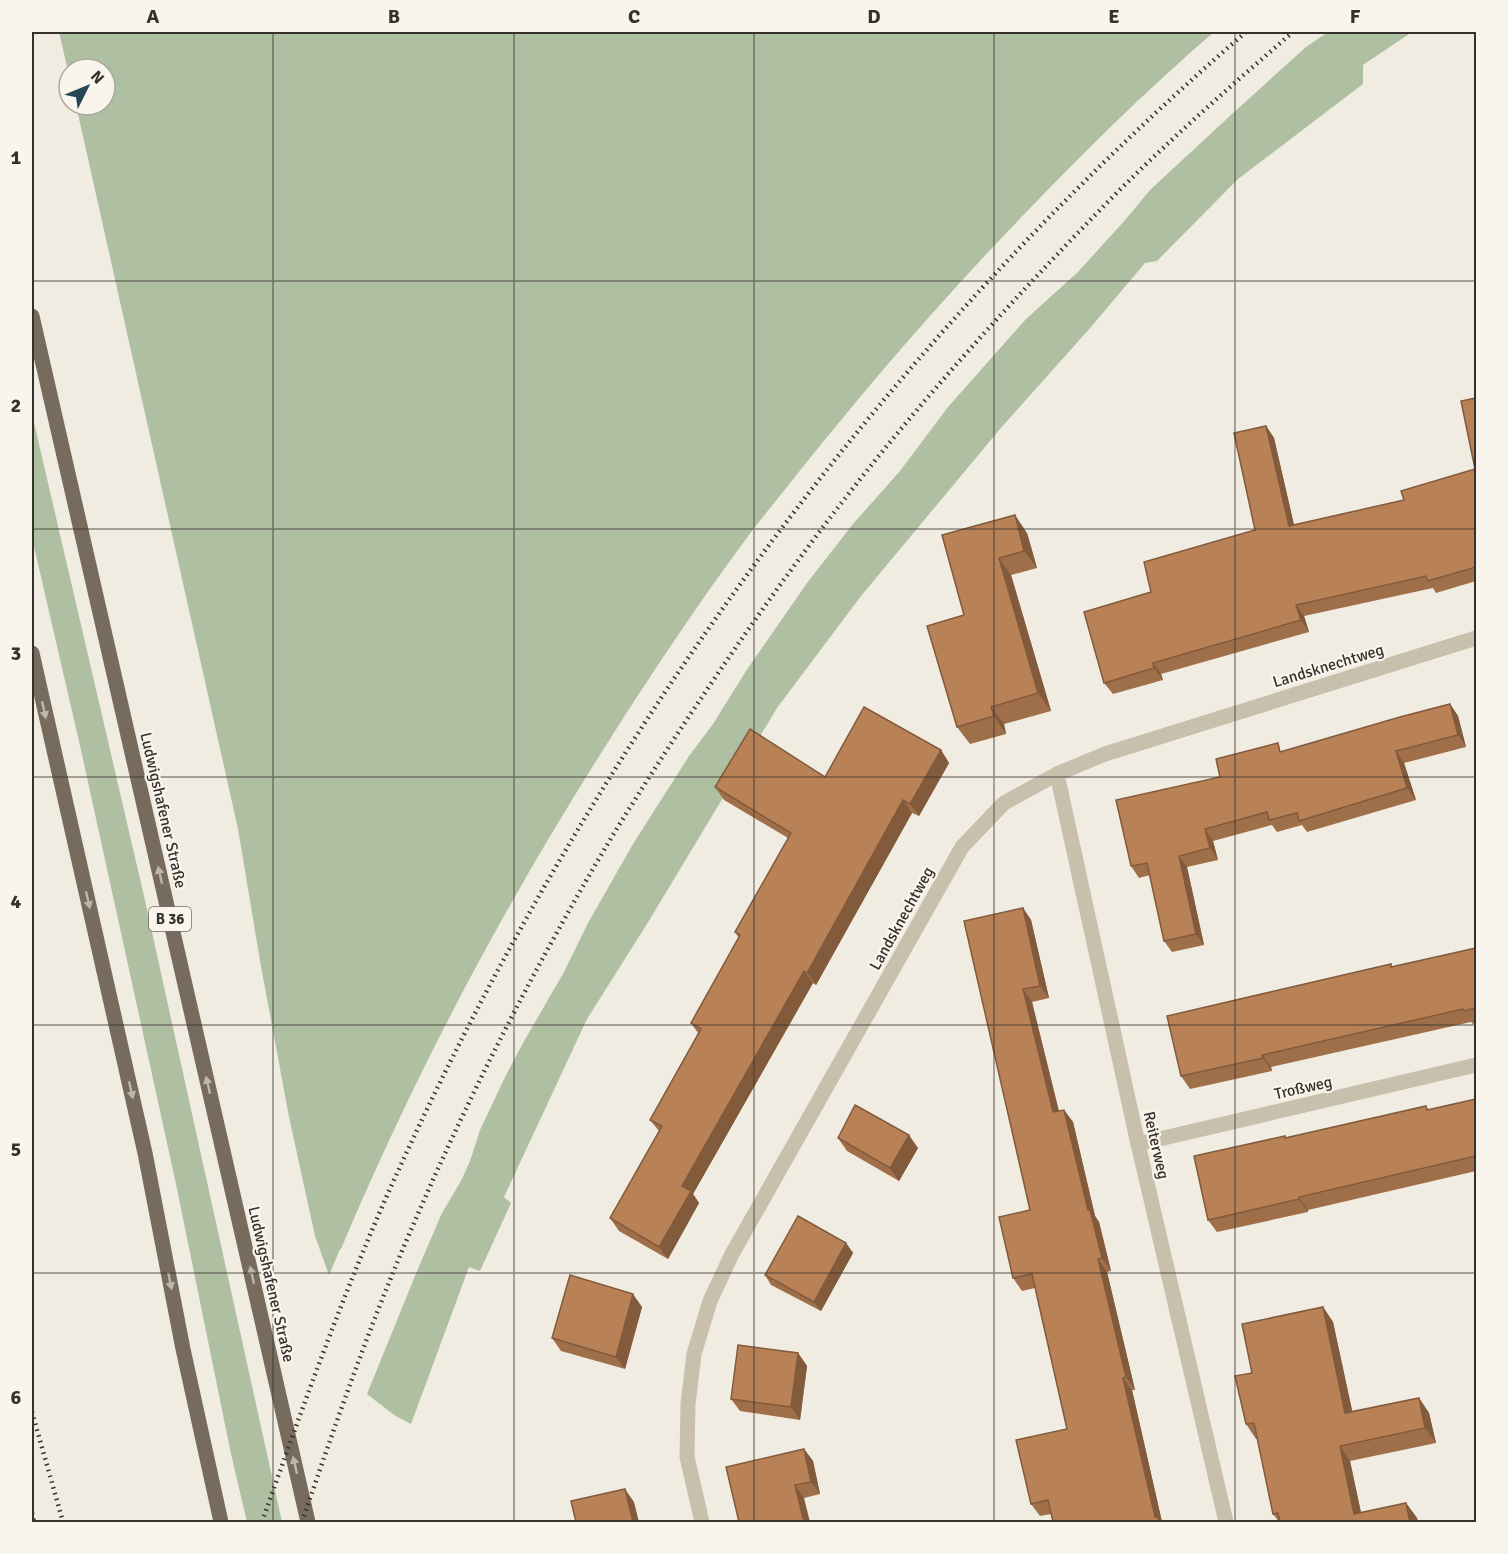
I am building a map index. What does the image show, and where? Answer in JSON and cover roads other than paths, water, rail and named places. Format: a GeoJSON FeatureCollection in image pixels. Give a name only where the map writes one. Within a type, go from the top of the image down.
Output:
{"type":"FeatureCollection","features":[{"type":"Feature","properties":{"kind":"main road","name":"Ludwigshafener Straße"},"geometry":{"type":"LineString","coordinates":[[32,316],[309,1522]]}},
{"type":"Feature","properties":{"kind":"main road"},"geometry":{"type":"LineString","coordinates":[[32,653],[145,1153],[183,1349],[221,1522]]}},
{"type":"Feature","properties":{"kind":"street","name":"Landsknechtweg"},"geometry":{"type":"LineString","coordinates":[[702,1522],[687,1456],[688,1404],[694,1354],[710,1301],[732,1254],[962,847],[1004,803],[1057,774],[1105,753],[1476,638]]}},
{"type":"Feature","properties":{"kind":"street","name":"Reiterweg"},"geometry":{"type":"LineString","coordinates":[[1057,774],[1138,1144],[1226,1522]]}},
{"type":"Feature","properties":{"kind":"street","name":"Troßweg"},"geometry":{"type":"LineString","coordinates":[[1138,1144],[1476,1065]]}},
{"type":"Feature","properties":{"kind":"railway"},"geometry":{"type":"LineString","coordinates":[[262,1522],[320,1360],[385,1200],[464,1036],[551,875],[647,719],[752,568],[864,424],[984,286],[1112,155],[1246,32]]}},
{"type":"Feature","properties":{"kind":"railway"},"geometry":{"type":"LineString","coordinates":[[302,1522],[385,1292],[461,1118],[509,1022],[586,881],[660,760],[797,562],[916,411],[1045,267],[1122,188],[1194,119],[1293,32]]}},
{"type":"Feature","properties":{"kind":"railway"},"geometry":{"type":"LineString","coordinates":[[32,1412],[63,1522]]}},
{"type":"Feature","properties":{"kind":"railway"},"geometry":{"type":"LineString","coordinates":[[32,1513],[34,1522]]}}]}
